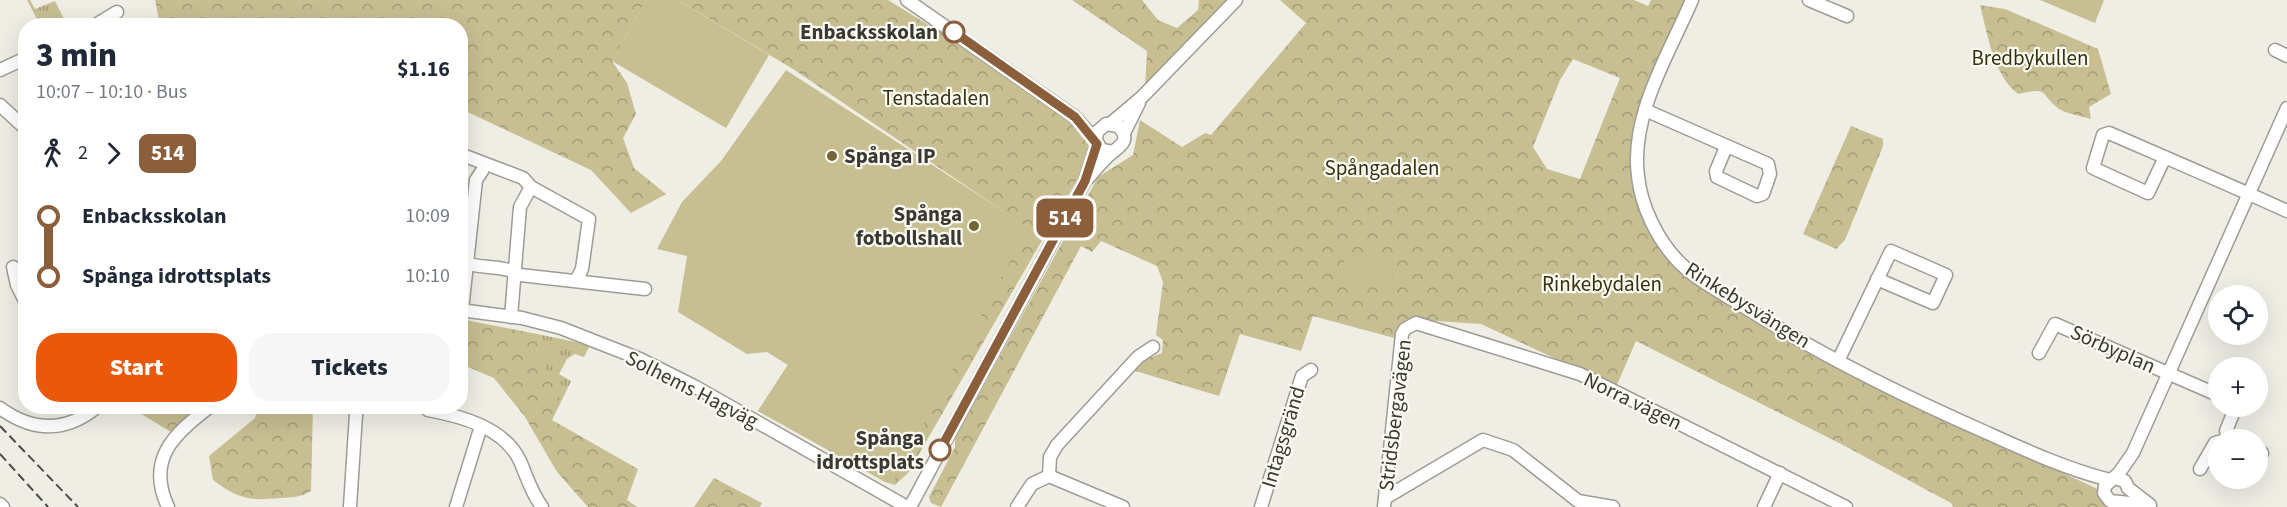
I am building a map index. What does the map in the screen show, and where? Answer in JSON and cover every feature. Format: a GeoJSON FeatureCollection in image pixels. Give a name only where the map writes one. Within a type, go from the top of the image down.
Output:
{"type":"FeatureCollection","features":[{"type":"Feature","properties":{"kind":"street"},"geometry":{"type":"LineString","coordinates":[[907,0],[1075,117],[1106,152],[1113,152]]}},
{"type":"Feature","properties":{"kind":"street"},"geometry":{"type":"LineString","coordinates":[[909,507],[1085,181],[1097,143],[1097,132],[1142,97],[1236,0]]}},
{"type":"Feature","properties":{"kind":"street","name":"Rinkebysvängen"},"geometry":{"type":"LineString","coordinates":[[1692,0],[1645,110],[1638,144],[1638,176],[1646,207],[1659,236],[1679,262],[1732,299],[1838,362],[1953,418],[2072,470],[2121,479],[2152,506]]}},
{"type":"Feature","properties":{"kind":"street"},"geometry":{"type":"LineString","coordinates":[[1809,0],[1847,16]]}},
{"type":"Feature","properties":{"kind":"street"},"geometry":{"type":"LineString","coordinates":[[107,18],[117,12]]}},
{"type":"Feature","properties":{"kind":"street"},"geometry":{"type":"LineString","coordinates":[[2275,50],[2287,56]]}},
{"type":"Feature","properties":{"kind":"street"},"geometry":{"type":"LineString","coordinates":[[0,70],[18,62]]}},
{"type":"Feature","properties":{"kind":"street"},"geometry":{"type":"LineString","coordinates":[[1085,181],[1123,145],[1124,133],[1142,97]]}},
{"type":"Feature","properties":{"kind":"street"},"geometry":{"type":"LineString","coordinates":[[0,105],[18,122]]}},
{"type":"Feature","properties":{"kind":"street"},"geometry":{"type":"LineString","coordinates":[[2104,493],[2105,486],[2133,453],[2287,108]]}},
{"type":"Feature","properties":{"kind":"street"},"geometry":{"type":"LineString","coordinates":[[1645,110],[1768,164],[1770,174],[1763,194],[1757,196],[1717,177],[1716,171],[1726,147]]}},
{"type":"Feature","properties":{"kind":"street"},"geometry":{"type":"LineString","coordinates":[[1075,117],[1118,126],[1124,133]]}},
{"type":"Feature","properties":{"kind":"street"},"geometry":{"type":"LineString","coordinates":[[2165,157],[2148,193],[2092,168],[2103,135],[2109,133],[2165,157],[2249,194],[2287,212]]}},
{"type":"Feature","properties":{"kind":"street"},"geometry":{"type":"LineString","coordinates":[[468,157],[523,178],[531,187],[589,219],[582,269],[577,279]]}},
{"type":"Feature","properties":{"kind":"street","name":"Solhems Hagväg"},"geometry":{"type":"LineString","coordinates":[[468,235],[476,180],[482,171]]}},
{"type":"Feature","properties":{"kind":"street"},"geometry":{"type":"LineString","coordinates":[[511,317],[520,207],[531,187]]}},
{"type":"Feature","properties":{"kind":"street"},"geometry":{"type":"LineString","coordinates":[[1838,362],[1877,279],[1891,251],[1946,275],[1933,303],[1877,279]]}},
{"type":"Feature","properties":{"kind":"street"},"geometry":{"type":"LineString","coordinates":[[468,263],[514,271],[520,275],[577,279],[584,283],[645,289]]}},
{"type":"Feature","properties":{"kind":"street"},"geometry":{"type":"LineString","coordinates":[[14,267],[18,287]]}},
{"type":"Feature","properties":{"kind":"street","name":"Solhems Hagväg"},"geometry":{"type":"LineString","coordinates":[[468,311],[511,317],[561,328],[666,371],[909,507]]}},
{"type":"Feature","properties":{"kind":"street","name":"Norra vägen"},"geometry":{"type":"LineString","coordinates":[[1410,325],[1423,324],[1580,374],[1846,507]]}},
{"type":"Feature","properties":{"kind":"street","name":"Sörbyplan"},"geometry":{"type":"LineString","coordinates":[[2039,353],[2055,324],[2169,374]]}},
{"type":"Feature","properties":{"kind":"street","name":"Stridsbergavägen"},"geometry":{"type":"LineString","coordinates":[[1385,503],[1400,344],[1402,334],[1410,325]]}},
{"type":"Feature","properties":{"kind":"street"},"geometry":{"type":"LineString","coordinates":[[1049,477],[1050,457],[1057,445],[1138,357],[1153,347]]}},
{"type":"Feature","properties":{"kind":"street","name":"Intagsgränd"},"geometry":{"type":"LineString","coordinates":[[1261,507],[1302,376],[1311,370]]}},
{"type":"Feature","properties":{"kind":"street"},"geometry":{"type":"LineString","coordinates":[[2169,374],[2208,391]]}},
{"type":"Feature","properties":{"kind":"street"},"geometry":{"type":"LineString","coordinates":[[0,408],[11,417],[42,426],[57,427],[83,419],[89,414]]}},
{"type":"Feature","properties":{"kind":"street"},"geometry":{"type":"LineString","coordinates":[[81,414],[83,419]]}},
{"type":"Feature","properties":{"kind":"street"},"geometry":{"type":"LineString","coordinates":[[168,507],[160,491],[158,475],[164,451],[200,414]]}},
{"type":"Feature","properties":{"kind":"street"},"geometry":{"type":"LineString","coordinates":[[350,507],[356,414]]}},
{"type":"Feature","properties":{"kind":"street"},"geometry":{"type":"LineString","coordinates":[[446,414],[468,419],[500,438],[519,458],[532,494],[542,507]]}},
{"type":"Feature","properties":{"kind":"street"},"geometry":{"type":"LineString","coordinates":[[456,507],[480,426]]}},
{"type":"Feature","properties":{"kind":"street"},"geometry":{"type":"LineString","coordinates":[[1385,503],[1484,440],[1513,450],[1578,501],[1613,507]]}},
{"type":"Feature","properties":{"kind":"street"},"geometry":{"type":"LineString","coordinates":[[2120,502],[2128,495],[2133,453]]}},
{"type":"Feature","properties":{"kind":"street"},"geometry":{"type":"LineString","coordinates":[[2200,469],[2208,455]]}},
{"type":"Feature","properties":{"kind":"street","name":"Rinkebysvängen"},"geometry":{"type":"LineString","coordinates":[[2072,470],[2104,493],[2110,501],[2152,506]]}},
{"type":"Feature","properties":{"kind":"street"},"geometry":{"type":"LineString","coordinates":[[1764,507],[1780,473]]}},
{"type":"Feature","properties":{"kind":"street"},"geometry":{"type":"LineString","coordinates":[[1017,507],[1032,484],[1049,477],[1059,478],[1098,498],[1123,507]]}},
{"type":"Feature","properties":{"kind":"green space"},"geometry":{"type":"Polygon","coordinates":[[[27,0],[30,0],[35,9],[55,1],[64,18],[36,18],[27,0]]]}},
{"type":"Feature","properties":{"kind":"green space"},"geometry":{"type":"Polygon","coordinates":[[[155,0],[646,0],[612,61],[627,83],[636,114],[623,138],[634,168],[666,194],[631,213],[591,170],[468,112],[468,18],[159,18],[155,0]]]}},
{"type":"Feature","properties":{"kind":"green space"},"geometry":{"type":"Polygon","coordinates":[[[646,0],[678,0],[769,55],[726,128],[612,61],[646,0]]]}},
{"type":"Feature","properties":{"kind":"green space","name":"Tenstadalen"},"geometry":{"type":"Polygon","coordinates":[[[678,0],[888,0],[961,45],[1087,134],[1090,157],[908,473],[895,485],[885,482],[758,411],[789,363],[1027,227],[793,69],[678,0]]]}},
{"type":"Feature","properties":{"kind":"green space"},"geometry":{"type":"Polygon","coordinates":[[[1072,0],[1142,0],[1158,20],[1177,28],[1198,10],[1199,0],[1226,0],[1145,87],[1147,51],[1072,0]]]}},
{"type":"Feature","properties":{"kind":"green space","name":"Spångadalen"},"geometry":{"type":"Polygon","coordinates":[[[1280,0],[1634,0],[1648,6],[1651,0],[1687,0],[1644,96],[1632,144],[1638,203],[1660,251],[1709,292],[1769,331],[1858,379],[2137,507],[1953,507],[1951,503],[1843,445],[1636,341],[1616,387],[1481,324],[1407,319],[1396,329],[1394,338],[1313,316],[1301,351],[1240,334],[1219,396],[1132,370],[1139,362],[1162,353],[1163,340],[1156,335],[1163,282],[1157,266],[1101,241],[1092,252],[1081,246],[941,507],[931,503],[929,497],[955,447],[955,438],[1098,177],[1133,155],[1140,120],[1182,147],[1205,133],[1211,135],[1306,23],[1280,0]],[[1573,59],[1560,80],[1533,147],[1547,169],[1580,179],[1620,78],[1573,59]]]}},
{"type":"Feature","properties":{"kind":"green space"},"geometry":{"type":"Polygon","coordinates":[[[2040,0],[2104,0],[2095,23],[2040,0]]]}},
{"type":"Feature","properties":{"kind":"green space","name":"Bredbykullen"},"geometry":{"type":"Polygon","coordinates":[[[1980,5],[2005,9],[2098,49],[2111,94],[2089,107],[2091,119],[2059,109],[2040,91],[2018,94],[2010,86],[1997,65],[1980,5]]]}},
{"type":"Feature","properties":{"kind":"green space","name":"Spånga idrottsplats"},"geometry":{"type":"Polygon","coordinates":[[[786,70],[1028,227],[892,484],[758,411],[788,365],[767,352],[747,354],[678,312],[687,256],[657,249],[682,202],[721,161],[786,70]]]}},
{"type":"Feature","properties":{"kind":"green space"},"geometry":{"type":"Polygon","coordinates":[[[1851,126],[1883,139],[1883,146],[1845,240],[1836,249],[1803,234],[1851,126]]]}},
{"type":"Feature","properties":{"kind":"green space"},"geometry":{"type":"Polygon","coordinates":[[[1345,253],[1393,258],[1392,286],[1341,281],[1345,253]]]}},
{"type":"Feature","properties":{"kind":"green space"},"geometry":{"type":"Polygon","coordinates":[[[468,320],[542,335],[536,353],[555,384],[561,402],[552,420],[638,469],[627,500],[637,507],[588,507],[557,472],[525,417],[494,378],[468,367],[468,320]]]}},
{"type":"Feature","properties":{"kind":"green space"},"geometry":{"type":"Polygon","coordinates":[[[542,335],[590,345],[584,357],[575,354],[567,359],[559,374],[571,381],[561,402],[536,353],[542,335]]]}},
{"type":"Feature","properties":{"kind":"green space"},"geometry":{"type":"Polygon","coordinates":[[[141,414],[193,414],[174,434],[141,414]]]}},
{"type":"Feature","properties":{"kind":"green space"},"geometry":{"type":"Polygon","coordinates":[[[256,414],[313,414],[311,491],[296,497],[252,499],[237,495],[213,480],[209,456],[255,418],[256,414]]]}},
{"type":"Feature","properties":{"kind":"green space"},"geometry":{"type":"Polygon","coordinates":[[[714,478],[762,503],[760,507],[694,507],[714,478]]]}},
{"type":"Feature","properties":{"kind":"railway"},"geometry":{"type":"LineString","coordinates":[[0,426],[78,507]]}},
{"type":"Feature","properties":{"kind":"railway"},"geometry":{"type":"LineString","coordinates":[[0,454],[48,507]]}},
{"type":"Feature","properties":{"kind":"bus line","name":"514"},"geometry":{"type":"LineString","coordinates":[[940,450],[1085,181],[1097,144],[1075,117],[954,32]]}},
{"type":"Feature","properties":{"kind":"place","name":"Enbacksskolan"},"geometry":{"type":"Point","coordinates":[954,32]}},
{"type":"Feature","properties":{"kind":"place","name":"Spånga IP"},"geometry":{"type":"Point","coordinates":[832,156]}},
{"type":"Feature","properties":{"kind":"place","name":"Spånga fotbollshall"},"geometry":{"type":"Point","coordinates":[974,226]}},
{"type":"Feature","properties":{"kind":"place","name":"Spånga idrottsplats"},"geometry":{"type":"Point","coordinates":[940,450]}},
{"type":"Feature","properties":{"kind":"park label","name":"Rinkebydalen"},"geometry":{"type":"Point","coordinates":[1602,284]}}]}
